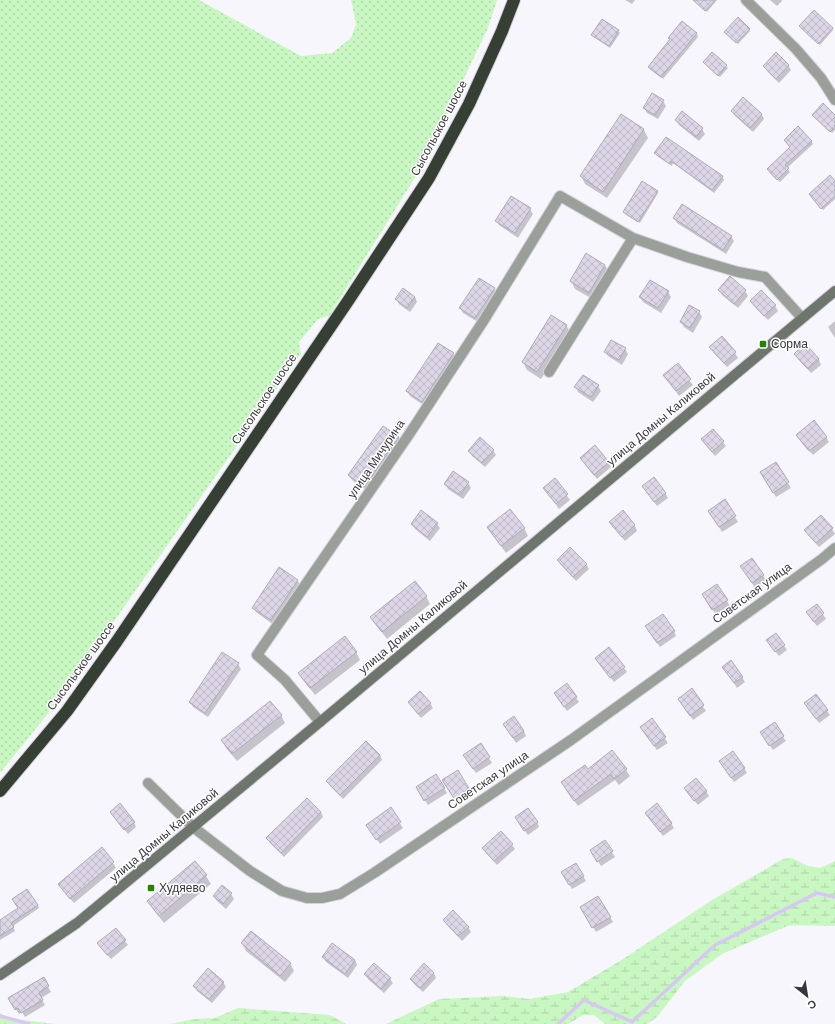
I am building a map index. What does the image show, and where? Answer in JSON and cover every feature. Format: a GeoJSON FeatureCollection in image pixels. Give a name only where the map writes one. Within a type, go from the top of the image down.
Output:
{"type":"FeatureCollection","features":[{"type":"Feature","properties":{"kind":"highway","name":"Сысольское шоссе"},"geometry":{"type":"LineString","coordinates":[[0,791],[67,711],[117,640],[348,301],[429,178],[469,104],[502,31],[514,0]]}},
{"type":"Feature","properties":{"kind":"main road","name":"улица Домны Каликовой"},"geometry":{"type":"LineString","coordinates":[[0,975],[77,923],[320,722],[835,291]]}},
{"type":"Feature","properties":{"kind":"street"},"geometry":{"type":"LineString","coordinates":[[746,0],[796,49],[820,78],[835,100]]}},
{"type":"Feature","properties":{"kind":"street","name":"улица Мичурина"},"geometry":{"type":"LineString","coordinates":[[320,722],[285,680],[257,655],[410,433],[484,320],[560,196],[633,238]]}},
{"type":"Feature","properties":{"kind":"street"},"geometry":{"type":"LineString","coordinates":[[549,372],[633,238],[730,270],[765,277],[802,318]]}},
{"type":"Feature","properties":{"kind":"street","name":"Советская улица"},"geometry":{"type":"LineString","coordinates":[[148,783],[193,827],[250,871],[282,891],[307,898],[322,898],[340,894],[381,869],[571,740],[822,559],[835,548]]}},
{"type":"Feature","properties":{"kind":"green space"},"geometry":{"type":"Polygon","coordinates":[[[0,0],[199,0],[301,56],[332,53],[351,38],[356,24],[351,0],[497,0],[488,28],[422,166],[329,316],[318,319],[299,342],[301,354],[59,700],[0,773],[0,0]]]}},
{"type":"Feature","properties":{"kind":"green space"},"geometry":{"type":"Polygon","coordinates":[[[792,858],[808,866],[820,868],[835,861],[835,926],[790,925],[722,954],[685,981],[657,1017],[647,1024],[605,1024],[594,1015],[583,1015],[568,1024],[386,1024],[439,999],[503,996],[529,999],[568,992],[620,961],[712,900],[783,859],[792,858]]]}},
{"type":"Feature","properties":{"kind":"green space"},"geometry":{"type":"Polygon","coordinates":[[[238,1008],[330,1015],[346,1024],[170,1024],[195,1019],[215,1018],[238,1008]]]}},
{"type":"Feature","properties":{"kind":"green space"},"geometry":{"type":"Polygon","coordinates":[[[0,1013],[7,1018],[55,1024],[0,1024],[0,1013]]]}},
{"type":"Feature","properties":{"kind":"building"},"geometry":{"type":"Polygon","coordinates":[[[693,0],[715,0],[705,11],[693,0]]]}},
{"type":"Feature","properties":{"kind":"building"},"geometry":{"type":"Polygon","coordinates":[[[814,10],[833,28],[818,44],[799,26],[814,10]]]}},
{"type":"Feature","properties":{"kind":"building"},"geometry":{"type":"Polygon","coordinates":[[[738,17],[750,29],[736,43],[724,32],[738,17]]]}},
{"type":"Feature","properties":{"kind":"building"},"geometry":{"type":"Polygon","coordinates":[[[602,19],[619,30],[609,46],[591,35],[602,19]]]}},
{"type":"Feature","properties":{"kind":"building"},"geometry":{"type":"Polygon","coordinates":[[[682,21],[697,33],[661,77],[648,67],[682,21]]]}},
{"type":"Feature","properties":{"kind":"building"},"geometry":{"type":"Polygon","coordinates":[[[712,52],[727,65],[718,76],[703,62],[712,52]]]}},
{"type":"Feature","properties":{"kind":"building"},"geometry":{"type":"Polygon","coordinates":[[[776,52],[789,65],[776,79],[763,66],[776,52]]]}},
{"type":"Feature","properties":{"kind":"building"},"geometry":{"type":"Polygon","coordinates":[[[652,93],[664,100],[655,115],[643,108],[652,93]]]}},
{"type":"Feature","properties":{"kind":"building"},"geometry":{"type":"Polygon","coordinates":[[[743,97],[762,114],[750,128],[731,111],[743,97]]]}},
{"type":"Feature","properties":{"kind":"building"},"geometry":{"type":"Polygon","coordinates":[[[823,103],[835,115],[835,127],[830,132],[812,115],[823,103]]]}},
{"type":"Feature","properties":{"kind":"building"},"geometry":{"type":"Polygon","coordinates":[[[682,111],[703,128],[696,137],[675,120],[682,111]]]}},
{"type":"Feature","properties":{"kind":"building"},"geometry":{"type":"Polygon","coordinates":[[[621,114],[644,129],[603,192],[580,176],[621,114]]]}},
{"type":"Feature","properties":{"kind":"building"},"geometry":{"type":"Polygon","coordinates":[[[798,126],[812,141],[785,165],[789,168],[777,180],[767,169],[790,147],[784,140],[798,126]]]}},
{"type":"Feature","properties":{"kind":"building"},"geometry":{"type":"Polygon","coordinates":[[[666,137],[723,176],[712,190],[671,161],[670,164],[654,153],[666,137]]]}},
{"type":"Feature","properties":{"kind":"building"},"geometry":{"type":"Polygon","coordinates":[[[830,175],[835,181],[835,196],[821,209],[809,194],[830,175]]]}},
{"type":"Feature","properties":{"kind":"building"},"geometry":{"type":"Polygon","coordinates":[[[642,181],[658,191],[638,222],[623,212],[642,181]]]}},
{"type":"Feature","properties":{"kind":"building"},"geometry":{"type":"Polygon","coordinates":[[[511,196],[531,208],[515,233],[495,221],[511,196]]]}},
{"type":"Feature","properties":{"kind":"building"},"geometry":{"type":"Polygon","coordinates":[[[682,204],[732,236],[723,250],[673,218],[682,204]]]}},
{"type":"Feature","properties":{"kind":"building"},"geometry":{"type":"Polygon","coordinates":[[[586,253],[605,265],[589,293],[570,281],[586,253]]]}},
{"type":"Feature","properties":{"kind":"building"},"geometry":{"type":"Polygon","coordinates":[[[730,276],[746,290],[734,304],[718,290],[730,276]]]}},
{"type":"Feature","properties":{"kind":"building"},"geometry":{"type":"Polygon","coordinates":[[[479,278],[495,288],[475,318],[459,308],[479,278]]]}},
{"type":"Feature","properties":{"kind":"building"},"geometry":{"type":"Polygon","coordinates":[[[650,280],[669,291],[658,308],[639,297],[650,280]]]}},
{"type":"Feature","properties":{"kind":"building"},"geometry":{"type":"Polygon","coordinates":[[[403,288],[415,297],[407,308],[395,299],[403,288]]]}},
{"type":"Feature","properties":{"kind":"building"},"geometry":{"type":"Polygon","coordinates":[[[761,290],[776,305],[764,316],[750,301],[761,290]]]}},
{"type":"Feature","properties":{"kind":"building"},"geometry":{"type":"Polygon","coordinates":[[[689,305],[700,311],[690,328],[680,322],[689,305]]]}},
{"type":"Feature","properties":{"kind":"building"},"geometry":{"type":"Polygon","coordinates":[[[551,315],[567,325],[537,372],[522,362],[551,315]]]}},
{"type":"Feature","properties":{"kind":"building"},"geometry":{"type":"Polygon","coordinates":[[[722,336],[736,352],[724,363],[709,347],[722,336]]]}},
{"type":"Feature","properties":{"kind":"building"},"geometry":{"type":"Polygon","coordinates":[[[611,340],[626,348],[619,360],[604,352],[611,340]]]}},
{"type":"Feature","properties":{"kind":"building"},"geometry":{"type":"Polygon","coordinates":[[[438,343],[454,353],[422,402],[406,391],[438,343]]]}},
{"type":"Feature","properties":{"kind":"building"},"geometry":{"type":"Polygon","coordinates":[[[805,343],[819,359],[808,369],[794,354],[805,343]]]}},
{"type":"Feature","properties":{"kind":"building"},"geometry":{"type":"Polygon","coordinates":[[[678,363],[691,379],[676,391],[663,375],[678,363]]]}},
{"type":"Feature","properties":{"kind":"building"},"geometry":{"type":"Polygon","coordinates":[[[583,375],[599,385],[591,397],[574,387],[583,375]]]}},
{"type":"Feature","properties":{"kind":"building"},"geometry":{"type":"Polygon","coordinates":[[[814,420],[827,437],[809,451],[796,435],[814,420]]]}},
{"type":"Feature","properties":{"kind":"building"},"geometry":{"type":"Polygon","coordinates":[[[383,426],[399,437],[364,487],[348,475],[383,426]]]}},
{"type":"Feature","properties":{"kind":"building"},"geometry":{"type":"Polygon","coordinates":[[[713,429],[724,441],[712,452],[701,439],[713,429]]]}},
{"type":"Feature","properties":{"kind":"building"},"geometry":{"type":"Polygon","coordinates":[[[480,437],[494,450],[482,463],[468,451],[480,437]]]}},
{"type":"Feature","properties":{"kind":"building"},"geometry":{"type":"Polygon","coordinates":[[[595,445],[609,462],[594,475],[580,458],[595,445]]]}},
{"type":"Feature","properties":{"kind":"building"},"geometry":{"type":"Polygon","coordinates":[[[776,462],[789,482],[773,493],[760,472],[776,462]]]}},
{"type":"Feature","properties":{"kind":"building"},"geometry":{"type":"Polygon","coordinates":[[[453,471],[469,482],[460,495],[444,484],[453,471]]]}},
{"type":"Feature","properties":{"kind":"building"},"geometry":{"type":"Polygon","coordinates":[[[654,477],[666,493],[654,502],[642,486],[654,477]]]}},
{"type":"Feature","properties":{"kind":"building"},"geometry":{"type":"Polygon","coordinates":[[[555,478],[568,494],[556,504],[543,488],[555,478]]]}},
{"type":"Feature","properties":{"kind":"building"},"geometry":{"type":"Polygon","coordinates":[[[725,499],[736,516],[719,527],[708,511],[725,499]]]}},
{"type":"Feature","properties":{"kind":"building"},"geometry":{"type":"Polygon","coordinates":[[[510,509],[525,528],[501,546],[487,527],[510,509]]]}},
{"type":"Feature","properties":{"kind":"building"},"geometry":{"type":"Polygon","coordinates":[[[421,510],[438,523],[427,537],[411,524],[421,510]]]}},
{"type":"Feature","properties":{"kind":"building"},"geometry":{"type":"Polygon","coordinates":[[[623,510],[635,525],[622,537],[609,522],[623,510]]]}},
{"type":"Feature","properties":{"kind":"building"},"geometry":{"type":"Polygon","coordinates":[[[821,515],[833,528],[816,543],[804,530],[821,515]]]}},
{"type":"Feature","properties":{"kind":"building"},"geometry":{"type":"Polygon","coordinates":[[[570,547],[587,564],[573,577],[557,560],[570,547]]]}},
{"type":"Feature","properties":{"kind":"building"},"geometry":{"type":"Polygon","coordinates":[[[752,558],[764,575],[752,583],[740,566],[752,558]]]}},
{"type":"Feature","properties":{"kind":"building"},"geometry":{"type":"Polygon","coordinates":[[[279,567],[298,580],[271,620],[252,608],[279,567]]]}},
{"type":"Feature","properties":{"kind":"building"},"geometry":{"type":"Polygon","coordinates":[[[415,581],[427,596],[382,632],[370,617],[415,581]]]}},
{"type":"Feature","properties":{"kind":"building"},"geometry":{"type":"Polygon","coordinates":[[[717,584],[728,600],[712,610],[702,594],[717,584]]]}},
{"type":"Feature","properties":{"kind":"building"},"geometry":{"type":"Polygon","coordinates":[[[817,604],[824,613],[814,622],[806,612],[817,604]]]}},
{"type":"Feature","properties":{"kind":"building"},"geometry":{"type":"Polygon","coordinates":[[[663,614],[675,631],[657,643],[645,626],[663,614]]]}},
{"type":"Feature","properties":{"kind":"building"},"geometry":{"type":"Polygon","coordinates":[[[776,633],[785,645],[775,652],[766,640],[776,633]]]}},
{"type":"Feature","properties":{"kind":"building"},"geometry":{"type":"Polygon","coordinates":[[[345,636],[357,652],[310,688],[298,673],[345,636]]]}},
{"type":"Feature","properties":{"kind":"building"},"geometry":{"type":"Polygon","coordinates":[[[609,647],[625,667],[610,678],[595,658],[609,647]]]}},
{"type":"Feature","properties":{"kind":"building"},"geometry":{"type":"Polygon","coordinates":[[[222,652],[239,663],[205,713],[189,702],[222,652]]]}},
{"type":"Feature","properties":{"kind":"building"},"geometry":{"type":"Polygon","coordinates":[[[731,660],[743,677],[734,683],[722,667],[731,660]]]}},
{"type":"Feature","properties":{"kind":"building"},"geometry":{"type":"Polygon","coordinates":[[[567,683],[577,697],[564,707],[554,693],[567,683]]]}},
{"type":"Feature","properties":{"kind":"building"},"geometry":{"type":"Polygon","coordinates":[[[692,688],[704,705],[690,716],[678,699],[692,688]]]}},
{"type":"Feature","properties":{"kind":"building"},"geometry":{"type":"Polygon","coordinates":[[[420,691],[431,703],[418,714],[408,702],[420,691]]]}},
{"type":"Feature","properties":{"kind":"building"},"geometry":{"type":"Polygon","coordinates":[[[816,694],[828,710],[816,719],[804,703],[816,694]]]}},
{"type":"Feature","properties":{"kind":"building"},"geometry":{"type":"Polygon","coordinates":[[[270,701],[282,715],[232,754],[221,740],[270,701]]]}},
{"type":"Feature","properties":{"kind":"building"},"geometry":{"type":"Polygon","coordinates":[[[514,716],[524,731],[513,738],[503,724],[514,716]]]}},
{"type":"Feature","properties":{"kind":"building"},"geometry":{"type":"Polygon","coordinates":[[[652,718],[666,737],[654,746],[640,727],[652,718]]]}},
{"type":"Feature","properties":{"kind":"building"},"geometry":{"type":"Polygon","coordinates":[[[775,722],[784,736],[769,746],[760,732],[775,722]]]}},
{"type":"Feature","properties":{"kind":"building"},"geometry":{"type":"Polygon","coordinates":[[[366,741],[380,755],[340,795],[326,781],[366,741]]]}},
{"type":"Feature","properties":{"kind":"building"},"geometry":{"type":"Polygon","coordinates":[[[481,743],[490,757],[473,769],[463,755],[481,743]]]}},
{"type":"Feature","properties":{"kind":"building"},"geometry":{"type":"Polygon","coordinates":[[[612,750],[627,769],[614,779],[611,774],[574,801],[561,782],[585,765],[588,769],[612,750]]]}},
{"type":"Feature","properties":{"kind":"building"},"geometry":{"type":"Polygon","coordinates":[[[733,751],[745,768],[731,778],[719,761],[733,751]]]}},
{"type":"Feature","properties":{"kind":"building"},"geometry":{"type":"Polygon","coordinates":[[[458,770],[470,790],[455,800],[442,780],[458,770]]]}},
{"type":"Feature","properties":{"kind":"building"},"geometry":{"type":"Polygon","coordinates":[[[436,774],[445,788],[424,801],[416,787],[436,774]]]}},
{"type":"Feature","properties":{"kind":"building"},"geometry":{"type":"Polygon","coordinates":[[[696,778],[707,791],[694,801],[684,788],[696,778]]]}},
{"type":"Feature","properties":{"kind":"building"},"geometry":{"type":"Polygon","coordinates":[[[307,798],[321,812],[281,853],[266,838],[307,798]]]}},
{"type":"Feature","properties":{"kind":"building"},"geometry":{"type":"Polygon","coordinates":[[[120,803],[135,822],[124,830],[110,812],[120,803]]]}},
{"type":"Feature","properties":{"kind":"building"},"geometry":{"type":"Polygon","coordinates":[[[657,803],[672,823],[660,832],[645,813],[657,803]]]}},
{"type":"Feature","properties":{"kind":"building"},"geometry":{"type":"Polygon","coordinates":[[[391,807],[401,822],[376,840],[366,825],[391,807]]]}},
{"type":"Feature","properties":{"kind":"building"},"geometry":{"type":"Polygon","coordinates":[[[528,808],[538,822],[524,831],[515,817],[528,808]]]}},
{"type":"Feature","properties":{"kind":"building"},"geometry":{"type":"Polygon","coordinates":[[[501,831],[513,844],[494,861],[482,848],[501,831]]]}},
{"type":"Feature","properties":{"kind":"building"},"geometry":{"type":"Polygon","coordinates":[[[605,840],[613,851],[597,862],[590,850],[605,840]]]}},
{"type":"Feature","properties":{"kind":"building"},"geometry":{"type":"Polygon","coordinates":[[[102,847],[114,862],[70,899],[58,884],[102,847]]]}},
{"type":"Feature","properties":{"kind":"building"},"geometry":{"type":"Polygon","coordinates":[[[195,861],[207,875],[159,916],[147,901],[195,861]]]}},
{"type":"Feature","properties":{"kind":"building"},"geometry":{"type":"Polygon","coordinates":[[[576,863],[584,876],[569,885],[561,872],[576,863]]]}},
{"type":"Feature","properties":{"kind":"building"},"geometry":{"type":"Polygon","coordinates":[[[222,885],[232,893],[223,904],[213,896],[222,885]]]}},
{"type":"Feature","properties":{"kind":"building"},"geometry":{"type":"Polygon","coordinates":[[[27,889],[38,905],[11,923],[14,927],[0,936],[0,920],[18,908],[12,899],[27,889]]]}},
{"type":"Feature","properties":{"kind":"building"},"geometry":{"type":"Polygon","coordinates":[[[598,896],[611,917],[592,928],[580,907],[598,896]]]}},
{"type":"Feature","properties":{"kind":"building"},"geometry":{"type":"Polygon","coordinates":[[[453,910],[469,927],[458,936],[443,920],[453,910]]]}},
{"type":"Feature","properties":{"kind":"building"},"geometry":{"type":"Polygon","coordinates":[[[116,928],[126,940],[107,955],[97,943],[116,928]]]}},
{"type":"Feature","properties":{"kind":"building"},"geometry":{"type":"Polygon","coordinates":[[[251,931],[291,963],[280,976],[241,943],[251,931]]]}},
{"type":"Feature","properties":{"kind":"building"},"geometry":{"type":"Polygon","coordinates":[[[332,943],[355,960],[345,974],[322,957],[332,943]]]}},
{"type":"Feature","properties":{"kind":"building"},"geometry":{"type":"Polygon","coordinates":[[[374,963],[391,978],[381,989],[364,974],[374,963]]]}},
{"type":"Feature","properties":{"kind":"building"},"geometry":{"type":"Polygon","coordinates":[[[424,963],[434,973],[420,988],[410,979],[424,963]]]}},
{"type":"Feature","properties":{"kind":"building"},"geometry":{"type":"Polygon","coordinates":[[[208,968],[224,982],[209,999],[193,986],[208,968]]]}},
{"type":"Feature","properties":{"kind":"building"},"geometry":{"type":"Polygon","coordinates":[[[44,977],[49,986],[39,993],[43,1000],[21,1013],[18,1008],[15,1010],[8,998],[44,977]]]}},
{"type":"Feature","properties":{"kind":"waterway"},"geometry":{"type":"LineString","coordinates":[[558,1024],[584,1000],[632,1022],[715,945],[817,893],[835,897]]}},
{"type":"Feature","properties":{"kind":"waterway"},"geometry":{"type":"LineString","coordinates":[[0,1016],[29,1024]]}},
{"type":"Feature","properties":{"kind":"place","name":"Сорма"},"geometry":{"type":"Point","coordinates":[763,344]}},
{"type":"Feature","properties":{"kind":"place","name":"Худяево"},"geometry":{"type":"Point","coordinates":[151,888]}}]}
